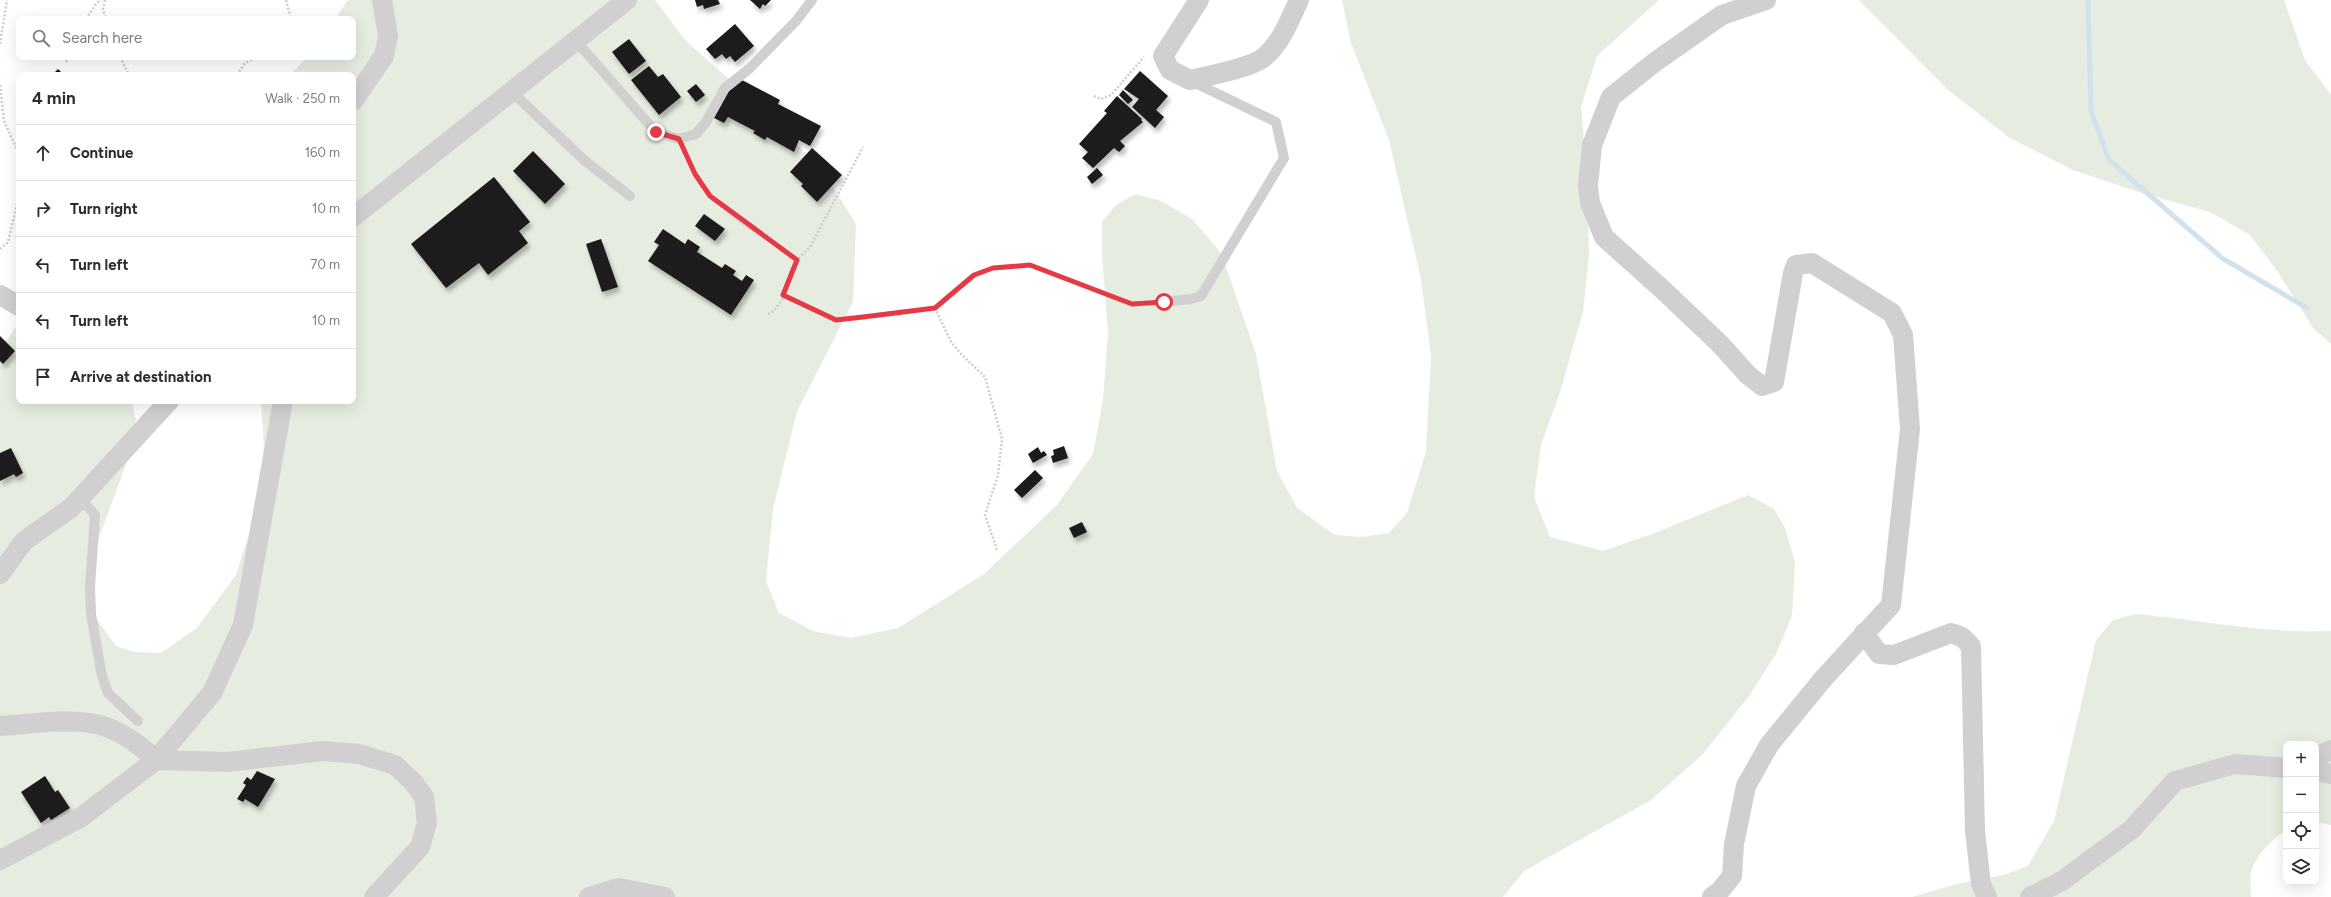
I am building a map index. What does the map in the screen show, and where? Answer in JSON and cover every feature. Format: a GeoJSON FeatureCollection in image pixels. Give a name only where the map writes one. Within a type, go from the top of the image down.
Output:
{"type":"FeatureCollection","features":[{"type":"Feature","properties":{"kind":"street"},"geometry":{"type":"LineString","coordinates":[[356,97],[384,56],[388,36],[382,0]]}},
{"type":"Feature","properties":{"kind":"street"},"geometry":{"type":"LineString","coordinates":[[356,215],[627,0]]}},
{"type":"Feature","properties":{"kind":"street"},"geometry":{"type":"LineString","coordinates":[[1199,0],[1163,56],[1170,70],[1190,80],[1237,68],[1263,58],[1282,36],[1299,0]]}},
{"type":"Feature","properties":{"kind":"street"},"geometry":{"type":"LineString","coordinates":[[1712,897],[1719,892],[1732,876],[1734,844],[1746,786],[1769,745],[1864,633],[1891,605],[1910,429],[1903,335],[1892,313],[1812,263],[1796,266],[1793,273],[1774,382],[1762,386],[1748,375],[1720,344],[1667,294],[1604,237],[1590,203],[1588,186],[1592,145],[1611,97],[1655,62],[1722,16],[1766,0]]}},
{"type":"Feature","properties":{"kind":"street"},"geometry":{"type":"LineString","coordinates":[[0,295],[16,304]]}},
{"type":"Feature","properties":{"kind":"street"},"geometry":{"type":"LineString","coordinates":[[0,574],[24,541],[71,508],[166,404]]}},
{"type":"Feature","properties":{"kind":"street"},"geometry":{"type":"LineString","coordinates":[[0,860],[80,818],[156,760],[212,693],[243,625],[282,404]]}},
{"type":"Feature","properties":{"kind":"street"},"geometry":{"type":"LineString","coordinates":[[1864,633],[1879,654],[1894,655],[1951,633],[1962,636],[1971,646],[1975,831],[1981,884],[1987,897]]}},
{"type":"Feature","properties":{"kind":"street"},"geometry":{"type":"LineString","coordinates":[[0,726],[80,722],[97,724],[138,744],[156,760],[228,762],[322,752],[359,754],[395,765],[413,782],[424,797],[427,823],[420,847],[374,897]]}},
{"type":"Feature","properties":{"kind":"street"},"geometry":{"type":"LineString","coordinates":[[2319,756],[2331,750]]}},
{"type":"Feature","properties":{"kind":"street"},"geometry":{"type":"LineString","coordinates":[[2030,897],[2062,881],[2132,829],[2175,781],[2235,764],[2283,768]]}},
{"type":"Feature","properties":{"kind":"street"},"geometry":{"type":"LineString","coordinates":[[2319,772],[2331,774]]}},
{"type":"Feature","properties":{"kind":"street"},"geometry":{"type":"LineString","coordinates":[[589,897],[618,888],[665,897]]}},
{"type":"Feature","properties":{"kind":"lane"},"geometry":{"type":"LineString","coordinates":[[576,41],[656,132],[679,139],[696,134],[706,122],[725,88],[749,69],[796,21],[812,0]]}},
{"type":"Feature","properties":{"kind":"lane"},"geometry":{"type":"LineString","coordinates":[[1164,302],[1191,299],[1201,296],[1284,158],[1276,122],[1190,80]]}},
{"type":"Feature","properties":{"kind":"lane"},"geometry":{"type":"LineString","coordinates":[[512,92],[584,160],[630,196]]}},
{"type":"Feature","properties":{"kind":"lane"},"geometry":{"type":"LineString","coordinates":[[80,498],[95,515],[90,587],[91,614],[102,676],[108,693],[138,721]]}},
{"type":"Feature","properties":{"kind":"path"},"geometry":{"type":"LineString","coordinates":[[0,44],[7,0]]}},
{"type":"Feature","properties":{"kind":"path"},"geometry":{"type":"LineString","coordinates":[[88,16],[96,4],[101,0]]}},
{"type":"Feature","properties":{"kind":"path"},"geometry":{"type":"LineString","coordinates":[[105,0],[104,9],[105,16]]}},
{"type":"Feature","properties":{"kind":"path"},"geometry":{"type":"LineString","coordinates":[[286,0],[290,16]]}},
{"type":"Feature","properties":{"kind":"path"},"geometry":{"type":"LineString","coordinates":[[1094,96],[1100,99],[1111,95],[1146,55],[1163,56]]}},
{"type":"Feature","properties":{"kind":"path"},"geometry":{"type":"LineString","coordinates":[[122,60],[128,72]]}},
{"type":"Feature","properties":{"kind":"path"},"geometry":{"type":"LineString","coordinates":[[239,72],[245,62],[250,60]]}},
{"type":"Feature","properties":{"kind":"path"},"geometry":{"type":"LineString","coordinates":[[0,85],[4,121],[16,147]]}},
{"type":"Feature","properties":{"kind":"path"},"geometry":{"type":"LineString","coordinates":[[679,139],[695,174],[710,196],[797,260]]}},
{"type":"Feature","properties":{"kind":"path"},"geometry":{"type":"LineString","coordinates":[[768,314],[774,311],[783,295],[797,260],[810,247],[863,147]]}},
{"type":"Feature","properties":{"kind":"path"},"geometry":{"type":"LineString","coordinates":[[0,249],[8,242],[16,209]]}},
{"type":"Feature","properties":{"kind":"path"},"geometry":{"type":"LineString","coordinates":[[783,295],[836,320],[935,308],[974,275],[993,268],[1030,265],[1132,304],[1164,302]]}},
{"type":"Feature","properties":{"kind":"path"},"geometry":{"type":"LineString","coordinates":[[935,308],[951,342],[985,377],[1002,439],[998,475],[985,515],[997,550]]}},
{"type":"Feature","properties":{"kind":"shaded area"},"geometry":{"type":"Polygon","coordinates":[[[348,0],[655,0],[685,40],[767,113],[825,174],[856,224],[853,302],[797,411],[773,509],[766,581],[779,613],[813,631],[851,638],[898,628],[984,574],[1057,505],[1093,454],[1103,400],[1108,333],[1102,254],[1102,222],[1116,205],[1136,194],[1161,201],[1192,219],[1221,253],[1256,354],[1277,471],[1297,508],[1335,535],[1362,537],[1389,533],[1407,513],[1426,452],[1431,356],[1421,279],[1389,140],[1351,43],[1342,0],[1659,0],[1597,56],[1581,107],[1587,177],[1589,255],[1583,312],[1560,392],[1541,445],[1534,497],[1550,537],[1603,551],[1655,533],[1748,495],[1774,509],[1785,528],[1795,562],[1792,616],[1776,654],[1749,696],[1702,755],[1651,800],[1524,871],[1503,897],[0,897],[0,351],[16,328],[16,404],[133,404],[136,421],[126,464],[90,562],[87,598],[98,621],[116,646],[134,652],[161,653],[197,628],[236,575],[257,508],[264,447],[261,404],[356,404],[356,72],[293,72],[304,60],[356,60],[356,16],[337,16],[348,0]]]}},
{"type":"Feature","properties":{"kind":"shaded area"},"geometry":{"type":"Polygon","coordinates":[[[1859,0],[2284,0],[2305,60],[2331,95],[2331,344],[2313,328],[2278,272],[2250,235],[2210,212],[2142,193],[2073,170],[2010,138],[1948,90],[1859,0]]]}},
{"type":"Feature","properties":{"kind":"shaded area"},"geometry":{"type":"Polygon","coordinates":[[[2136,614],[2257,629],[2331,631],[2331,825],[2319,823],[2319,741],[2283,741],[2283,833],[2265,848],[2253,866],[2250,878],[2251,897],[1912,897],[1961,883],[2004,875],[2028,866],[2054,821],[2096,640],[2113,620],[2136,614]]]}},
{"type":"Feature","properties":{"kind":"building"},"geometry":{"type":"Polygon","coordinates":[[[695,0],[718,0],[720,4],[704,9],[703,5],[697,7],[695,0]]]}},
{"type":"Feature","properties":{"kind":"building"},"geometry":{"type":"Polygon","coordinates":[[[750,0],[771,0],[765,6],[763,4],[760,9],[750,0]]]}},
{"type":"Feature","properties":{"kind":"building"},"geometry":{"type":"Polygon","coordinates":[[[735,24],[754,46],[735,62],[730,56],[726,59],[722,54],[715,59],[706,49],[735,24]]]}},
{"type":"Feature","properties":{"kind":"building"},"geometry":{"type":"Polygon","coordinates":[[[629,39],[646,61],[629,74],[612,52],[629,39]]]}},
{"type":"Feature","properties":{"kind":"building"},"geometry":{"type":"Polygon","coordinates":[[[649,66],[658,77],[663,74],[681,97],[659,115],[631,80],[649,66]]]}},
{"type":"Feature","properties":{"kind":"building"},"geometry":{"type":"Polygon","coordinates":[[[1140,71],[1168,96],[1156,110],[1164,117],[1155,128],[1132,107],[1139,99],[1124,89],[1140,71]]]}},
{"type":"Feature","properties":{"kind":"building"},"geometry":{"type":"Polygon","coordinates":[[[742,80],[780,100],[778,104],[821,126],[810,146],[799,140],[794,152],[767,137],[765,140],[753,133],[755,131],[728,117],[724,123],[714,118],[728,92],[742,80]]]}},
{"type":"Feature","properties":{"kind":"building"},"geometry":{"type":"Polygon","coordinates":[[[696,84],[705,95],[696,102],[687,91],[696,84]]]}},
{"type":"Feature","properties":{"kind":"building"},"geometry":{"type":"Polygon","coordinates":[[[1123,90],[1133,100],[1128,104],[1119,95],[1123,90]]]}},
{"type":"Feature","properties":{"kind":"building"},"geometry":{"type":"Polygon","coordinates":[[[1117,96],[1142,119],[1141,120],[1143,122],[1120,141],[1125,146],[1119,152],[1114,148],[1093,168],[1082,158],[1088,152],[1079,144],[1107,113],[1104,111],[1117,96]]]}},
{"type":"Feature","properties":{"kind":"building"},"geometry":{"type":"Polygon","coordinates":[[[812,148],[842,175],[817,202],[801,186],[803,184],[790,172],[812,148]]]}},
{"type":"Feature","properties":{"kind":"building"},"geometry":{"type":"Polygon","coordinates":[[[533,151],[565,184],[545,204],[513,171],[533,151]]]}},
{"type":"Feature","properties":{"kind":"building"},"geometry":{"type":"Polygon","coordinates":[[[1097,168],[1103,175],[1092,184],[1087,177],[1097,168]]]}},
{"type":"Feature","properties":{"kind":"building"},"geometry":{"type":"Polygon","coordinates":[[[494,177],[530,222],[519,231],[528,243],[488,275],[479,263],[446,288],[411,244],[494,177]]]}},
{"type":"Feature","properties":{"kind":"building"},"geometry":{"type":"Polygon","coordinates":[[[704,214],[725,229],[715,241],[695,226],[704,214]]]}},
{"type":"Feature","properties":{"kind":"building"},"geometry":{"type":"Polygon","coordinates":[[[663,229],[685,244],[688,239],[700,247],[697,252],[722,268],[725,264],[736,271],[733,275],[742,281],[746,275],[754,280],[731,315],[648,261],[659,245],[654,242],[663,229]]]}},
{"type":"Feature","properties":{"kind":"building"},"geometry":{"type":"Polygon","coordinates":[[[601,239],[618,287],[602,292],[586,244],[601,239]]]}},
{"type":"Feature","properties":{"kind":"building"},"geometry":{"type":"Polygon","coordinates":[[[0,336],[15,351],[3,364],[0,361],[0,336]]]}},
{"type":"Feature","properties":{"kind":"building"},"geometry":{"type":"Polygon","coordinates":[[[1064,446],[1068,458],[1053,463],[1051,456],[1054,455],[1053,450],[1064,446]]]}},
{"type":"Feature","properties":{"kind":"building"},"geometry":{"type":"Polygon","coordinates":[[[1038,447],[1041,453],[1044,451],[1047,455],[1033,463],[1028,454],[1038,447]]]}},
{"type":"Feature","properties":{"kind":"building"},"geometry":{"type":"Polygon","coordinates":[[[11,448],[23,473],[16,477],[14,474],[0,481],[0,453],[11,448]]]}},
{"type":"Feature","properties":{"kind":"building"},"geometry":{"type":"Polygon","coordinates":[[[1035,470],[1043,478],[1022,498],[1014,490],[1035,470]]]}},
{"type":"Feature","properties":{"kind":"building"},"geometry":{"type":"Polygon","coordinates":[[[1082,522],[1087,532],[1074,538],[1069,528],[1082,522]]]}},
{"type":"Feature","properties":{"kind":"building"},"geometry":{"type":"Polygon","coordinates":[[[257,771],[275,779],[258,807],[245,799],[243,802],[237,799],[246,785],[243,783],[247,777],[251,780],[257,771]]]}},
{"type":"Feature","properties":{"kind":"building"},"geometry":{"type":"Polygon","coordinates":[[[45,776],[55,792],[58,790],[70,808],[51,820],[49,817],[41,823],[21,792],[45,776]]]}},
{"type":"Feature","properties":{"kind":"waterway"},"geometry":{"type":"LineString","coordinates":[[2088,0],[2091,111],[2109,160],[2222,258],[2307,308]]}},
{"type":"Feature","properties":{"kind":"route"},"geometry":{"type":"LineString","coordinates":[[656,132],[679,139],[695,174],[710,196],[797,260],[783,295],[836,320],[935,308],[958,291],[974,275],[993,268],[1030,265],[1132,304],[1164,302]]}}]}
